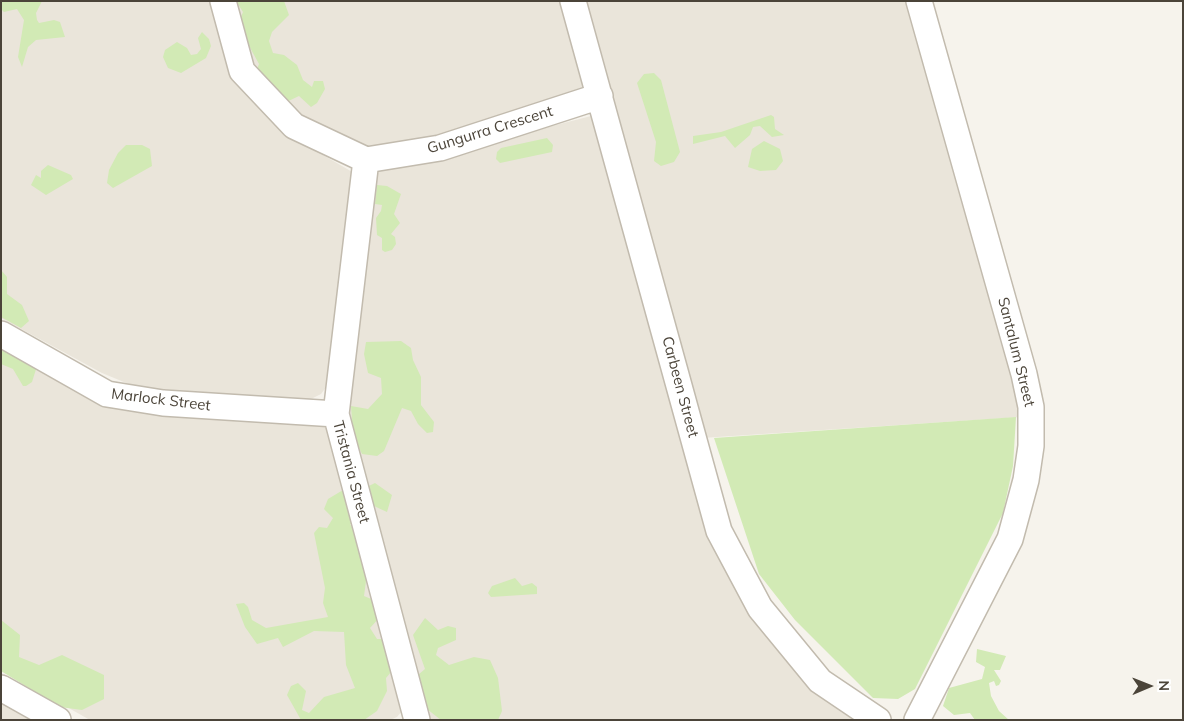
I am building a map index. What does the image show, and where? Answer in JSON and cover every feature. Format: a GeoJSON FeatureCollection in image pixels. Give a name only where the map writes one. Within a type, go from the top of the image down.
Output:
{"type":"FeatureCollection","features":[{"type":"Feature","properties":{"kind":"street"},"geometry":{"type":"LineString","coordinates":[[223,1],[242,71],[294,126],[366,160]]}},
{"type":"Feature","properties":{"kind":"street","name":"Carbeen Street"},"geometry":{"type":"LineString","coordinates":[[573,1],[719,531],[760,608],[820,681],[878,720]]}},
{"type":"Feature","properties":{"kind":"street","name":"Santalum Street"},"geometry":{"type":"LineString","coordinates":[[917,720],[1010,539],[1026,480],[1031,446],[1032,417],[1024,374],[919,1]]}},
{"type":"Feature","properties":{"kind":"street","name":"Gungurra Crescent"},"geometry":{"type":"LineString","coordinates":[[366,160],[440,148],[600,96]]}},
{"type":"Feature","properties":{"kind":"street","name":"Tristania Street"},"geometry":{"type":"LineString","coordinates":[[366,160],[336,414],[414,719]]}},
{"type":"Feature","properties":{"kind":"street","name":"Marlock Street"},"geometry":{"type":"LineString","coordinates":[[1,334],[107,394],[163,403],[336,414]]}},
{"type":"Feature","properties":{"kind":"street"},"geometry":{"type":"LineString","coordinates":[[1,688],[58,720]]}},
{"type":"Feature","properties":{"kind":"shaded area"},"geometry":{"type":"Polygon","coordinates":[[[1,1],[211,1],[221,44],[229,63],[249,98],[292,137],[354,173],[327,386],[321,394],[311,399],[298,400],[136,387],[102,373],[1,318],[1,1]]]}},
{"type":"Feature","properties":{"kind":"shaded area"},"geometry":{"type":"Polygon","coordinates":[[[226,1],[567,1],[592,91],[436,140],[366,147],[305,125],[247,69],[226,1]]]}},
{"type":"Feature","properties":{"kind":"shaded area"},"geometry":{"type":"Polygon","coordinates":[[[581,1],[909,1],[1017,381],[1021,417],[702,438],[581,1]]]}},
{"type":"Feature","properties":{"kind":"shaded area"},"geometry":{"type":"Polygon","coordinates":[[[591,116],[711,535],[815,691],[855,720],[431,720],[350,435],[346,414],[377,171],[591,116]]]}},
{"type":"Feature","properties":{"kind":"shaded area"},"geometry":{"type":"Polygon","coordinates":[[[1,343],[106,401],[326,424],[402,711],[397,717],[390,720],[90,720],[1,670],[1,343]]]}},
{"type":"Feature","properties":{"kind":"shaded area"},"geometry":{"type":"Polygon","coordinates":[[[1,695],[46,720],[1,720],[1,695]]]}},
{"type":"Feature","properties":{"kind":"green space"},"geometry":{"type":"Polygon","coordinates":[[[1,1],[42,1],[36,13],[37,20],[39,23],[54,20],[60,22],[65,37],[36,40],[28,47],[22,67],[18,57],[24,20],[17,9],[4,12],[1,9],[1,1]]]}},
{"type":"Feature","properties":{"kind":"green space"},"geometry":{"type":"Polygon","coordinates":[[[236,1],[284,1],[289,15],[272,32],[269,41],[273,53],[284,55],[297,65],[303,80],[312,87],[314,81],[323,81],[325,89],[317,103],[311,107],[299,96],[278,106],[254,77],[259,64],[248,44],[241,39],[238,24],[243,12],[236,1]]]}},
{"type":"Feature","properties":{"kind":"green space"},"geometry":{"type":"Polygon","coordinates":[[[202,32],[209,39],[211,46],[206,58],[181,73],[168,68],[163,57],[165,50],[177,42],[187,48],[191,55],[197,54],[201,49],[198,38],[202,32]]]}},
{"type":"Feature","properties":{"kind":"green space"},"geometry":{"type":"Polygon","coordinates":[[[654,73],[661,80],[680,152],[674,162],[661,166],[654,161],[656,142],[637,83],[644,74],[654,73]]]}},
{"type":"Feature","properties":{"kind":"green space"},"geometry":{"type":"Polygon","coordinates":[[[771,115],[774,117],[775,129],[784,135],[772,137],[760,126],[753,127],[750,135],[735,148],[725,136],[693,144],[693,136],[721,132],[771,115]]]}},
{"type":"Feature","properties":{"kind":"green space"},"geometry":{"type":"Polygon","coordinates":[[[547,138],[553,145],[552,152],[500,163],[496,159],[497,152],[501,148],[547,138]]]}},
{"type":"Feature","properties":{"kind":"green space"},"geometry":{"type":"Polygon","coordinates":[[[764,141],[780,149],[783,161],[776,170],[760,171],[748,167],[752,149],[764,141]]]}},
{"type":"Feature","properties":{"kind":"green space"},"geometry":{"type":"Polygon","coordinates":[[[126,145],[142,145],[150,149],[152,166],[113,188],[107,183],[109,170],[118,153],[126,145]]]}},
{"type":"Feature","properties":{"kind":"green space"},"geometry":{"type":"Polygon","coordinates":[[[48,165],[71,175],[73,179],[46,195],[31,185],[36,175],[41,178],[41,171],[48,165]]]}},
{"type":"Feature","properties":{"kind":"green space"},"geometry":{"type":"Polygon","coordinates":[[[377,185],[387,186],[401,194],[394,214],[400,223],[391,234],[395,237],[396,244],[392,250],[385,252],[382,250],[382,238],[377,235],[376,218],[381,211],[382,205],[375,204],[377,185]]]}},
{"type":"Feature","properties":{"kind":"green space"},"geometry":{"type":"Polygon","coordinates":[[[1,270],[7,277],[7,294],[22,305],[29,321],[21,328],[1,317],[1,270]]]}},
{"type":"Feature","properties":{"kind":"green space"},"geometry":{"type":"Polygon","coordinates":[[[1,335],[37,366],[32,382],[26,386],[23,386],[13,369],[1,364],[1,335]]]}},
{"type":"Feature","properties":{"kind":"green space"},"geometry":{"type":"Polygon","coordinates":[[[401,341],[411,348],[413,360],[421,377],[421,405],[434,422],[433,432],[427,433],[418,424],[411,411],[402,408],[384,451],[377,456],[362,454],[353,436],[351,406],[368,409],[382,394],[381,378],[368,373],[364,354],[366,342],[401,341]]]}},
{"type":"Feature","properties":{"kind":"green space"},"geometry":{"type":"Polygon","coordinates":[[[1016,417],[1013,466],[1003,513],[915,689],[898,699],[873,698],[795,620],[759,574],[714,438],[1016,417]]]}},
{"type":"Feature","properties":{"kind":"green space"},"geometry":{"type":"Polygon","coordinates":[[[375,483],[392,495],[387,512],[363,501],[357,523],[350,524],[366,550],[373,576],[366,581],[364,596],[376,601],[379,618],[370,628],[377,639],[383,639],[396,666],[386,678],[387,691],[377,711],[364,720],[301,720],[287,695],[291,686],[298,683],[306,691],[302,710],[309,713],[324,697],[355,688],[346,665],[344,632],[314,631],[283,647],[278,638],[257,644],[245,627],[236,604],[244,603],[248,607],[252,620],[266,628],[328,617],[323,603],[325,588],[314,533],[319,527],[327,528],[333,518],[324,509],[328,499],[343,490],[348,496],[375,483]]]}},
{"type":"Feature","properties":{"kind":"green space"},"geometry":{"type":"Polygon","coordinates":[[[515,578],[522,586],[532,583],[537,587],[537,594],[491,597],[488,593],[492,586],[515,578]]]}},
{"type":"Feature","properties":{"kind":"green space"},"geometry":{"type":"Polygon","coordinates":[[[425,618],[438,630],[448,626],[456,628],[456,640],[438,648],[436,655],[449,665],[474,657],[490,660],[498,678],[502,711],[498,720],[441,720],[418,702],[411,681],[425,669],[413,635],[425,618]]]}},
{"type":"Feature","properties":{"kind":"green space"},"geometry":{"type":"Polygon","coordinates":[[[1,620],[20,635],[19,657],[39,665],[62,655],[104,675],[104,699],[82,710],[60,707],[1,671],[1,620]]]}},
{"type":"Feature","properties":{"kind":"green space"},"geometry":{"type":"Polygon","coordinates":[[[977,649],[1006,656],[1000,670],[994,670],[1001,681],[999,685],[996,686],[994,681],[989,683],[991,696],[999,711],[1009,720],[975,720],[970,713],[954,715],[943,706],[949,688],[982,679],[985,667],[976,662],[977,649]]]}}]}
